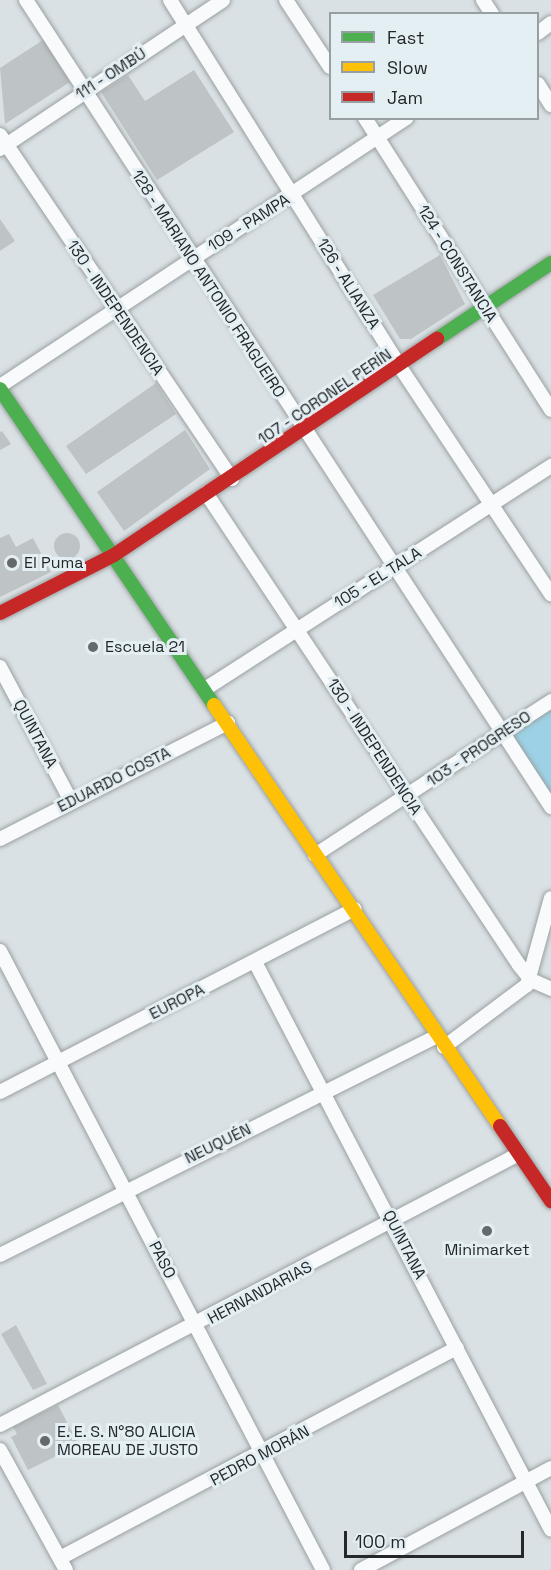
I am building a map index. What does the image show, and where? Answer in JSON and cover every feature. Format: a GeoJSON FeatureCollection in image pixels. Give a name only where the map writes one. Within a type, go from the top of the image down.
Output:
{"type":"FeatureCollection","features":[{"type":"Feature","properties":{"kind":"main road","name":"107 - CORONEL PERÍN"},"geometry":{"type":"LineString","coordinates":[[489,314],[551,262]]}},
{"type":"Feature","properties":{"kind":"main road","name":"107 - CORONEL PERÍN"},"geometry":{"type":"LineString","coordinates":[[117,560],[209,498],[307,437],[489,314],[551,276]]}},
{"type":"Feature","properties":{"kind":"main road"},"geometry":{"type":"LineString","coordinates":[[0,388],[315,855],[354,909],[547,1198],[551,1208]]}},
{"type":"Feature","properties":{"kind":"main road","name":"107 - CORONEL PERÍN"},"geometry":{"type":"LineString","coordinates":[[209,498],[232,479],[307,437]]}},
{"type":"Feature","properties":{"kind":"main road"},"geometry":{"type":"LineString","coordinates":[[0,613],[117,560]]}},
{"type":"Feature","properties":{"kind":"main road"},"geometry":{"type":"LineString","coordinates":[[0,625],[117,560]]}},
{"type":"Feature","properties":{"kind":"street","name":"128 - MARIANO ANTONIO FRAGUEIRO"},"geometry":{"type":"LineString","coordinates":[[26,0],[392,569],[551,807]]}},
{"type":"Feature","properties":{"kind":"street","name":"126 - ALIANZA"},"geometry":{"type":"LineString","coordinates":[[170,0],[403,372],[551,594]]}},
{"type":"Feature","properties":{"kind":"street","name":"111 - OMBÚ"},"geometry":{"type":"LineString","coordinates":[[2,143],[223,0]]}},
{"type":"Feature","properties":{"kind":"street"},"geometry":{"type":"LineString","coordinates":[[286,0],[329,65]]}},
{"type":"Feature","properties":{"kind":"street"},"geometry":{"type":"LineString","coordinates":[[539,87],[551,105]]}},
{"type":"Feature","properties":{"kind":"street","name":"124 - CONSTANCIA"},"geometry":{"type":"LineString","coordinates":[[365,120],[551,410]]}},
{"type":"Feature","properties":{"kind":"street","name":"109 - PAMPA"},"geometry":{"type":"LineString","coordinates":[[0,388],[114,308],[292,196],[404,120]]}},
{"type":"Feature","properties":{"kind":"street","name":"130 - INDEPENDENCIA"},"geometry":{"type":"LineString","coordinates":[[2,143],[232,479]]}},
{"type":"Feature","properties":{"kind":"street","name":"105 - EL TALA"},"geometry":{"type":"LineString","coordinates":[[205,689],[551,466]]}},
{"type":"Feature","properties":{"kind":"street","name":"130 - INDEPENDENCIA"},"geometry":{"type":"LineString","coordinates":[[209,498],[298,629],[406,798],[531,980]]}},
{"type":"Feature","properties":{"kind":"street","name":"QUINTANA"},"geometry":{"type":"LineString","coordinates":[[0,667],[71,801]]}},
{"type":"Feature","properties":{"kind":"street","name":"103 - PROGRESO"},"geometry":{"type":"LineString","coordinates":[[315,855],[406,798],[551,701]]}},
{"type":"Feature","properties":{"kind":"street","name":"EDUARDO COSTA"},"geometry":{"type":"LineString","coordinates":[[0,839],[228,723]]}},
{"type":"Feature","properties":{"kind":"street"},"geometry":{"type":"LineString","coordinates":[[551,898],[531,980],[551,989]]}},
{"type":"Feature","properties":{"kind":"street","name":"EUROPA"},"geometry":{"type":"LineString","coordinates":[[0,1092],[354,909]]}},
{"type":"Feature","properties":{"kind":"street","name":"PASO"},"geometry":{"type":"LineString","coordinates":[[0,951],[323,1570]]}},
{"type":"Feature","properties":{"kind":"street","name":"QUINTANA"},"geometry":{"type":"LineString","coordinates":[[255,962],[551,1530]]}},
{"type":"Feature","properties":{"kind":"street","name":"NEUQUÉN"},"geometry":{"type":"LineString","coordinates":[[0,1255],[125,1189],[324,1092],[441,1041],[531,980]]}},
{"type":"Feature","properties":{"kind":"street","name":"HERNANDARIAS"},"geometry":{"type":"LineString","coordinates":[[0,1425],[196,1327],[393,1224],[517,1155]]}},
{"type":"Feature","properties":{"kind":"street","name":"PEDRO MORÁN"},"geometry":{"type":"LineString","coordinates":[[63,1564],[457,1348]]}},
{"type":"Feature","properties":{"kind":"street"},"geometry":{"type":"LineString","coordinates":[[0,1450],[63,1564]]}},
{"type":"Feature","properties":{"kind":"street"},"geometry":{"type":"LineString","coordinates":[[361,1570],[551,1468]]}},
{"type":"Feature","properties":{"kind":"shaded area"},"geometry":{"type":"Polygon","coordinates":[[[551,705],[551,797],[510,737],[551,705]]]}},
{"type":"Feature","properties":{"kind":"building"},"geometry":{"type":"Polygon","coordinates":[[[43,40],[70,82],[5,124],[0,68],[43,40]]]}},
{"type":"Feature","properties":{"kind":"building"},"geometry":{"type":"Polygon","coordinates":[[[194,70],[234,132],[157,180],[101,92],[128,75],[145,101],[194,70]]]}},
{"type":"Feature","properties":{"kind":"building"},"geometry":{"type":"Polygon","coordinates":[[[0,219],[15,241],[0,251],[0,219]]]}},
{"type":"Feature","properties":{"kind":"building"},"geometry":{"type":"Polygon","coordinates":[[[440,255],[465,304],[411,339],[400,339],[373,295],[440,255]]]}},
{"type":"Feature","properties":{"kind":"building"},"geometry":{"type":"Polygon","coordinates":[[[156,383],[176,414],[86,474],[66,446],[156,383]]]}},
{"type":"Feature","properties":{"kind":"building"},"geometry":{"type":"Polygon","coordinates":[[[185,430],[210,469],[124,531],[97,492],[185,430]]]}},
{"type":"Feature","properties":{"kind":"building"},"geometry":{"type":"Polygon","coordinates":[[[2,431],[11,444],[0,450],[0,432],[2,431]]]}},
{"type":"Feature","properties":{"kind":"building"},"geometry":{"type":"Polygon","coordinates":[[[67,533],[76,537],[80,546],[76,555],[67,559],[58,555],[54,546],[58,537],[67,533]]]}},
{"type":"Feature","properties":{"kind":"building"},"geometry":{"type":"Polygon","coordinates":[[[9,534],[16,547],[33,538],[51,572],[0,597],[0,538],[9,534]]]}},
{"type":"Feature","properties":{"kind":"building"},"geometry":{"type":"Polygon","coordinates":[[[16,1325],[47,1384],[33,1390],[1,1334],[16,1325]]]}},
{"type":"Feature","properties":{"kind":"building","name":"E. E. S. N°80 ALICIA MOREAU DE JUSTO"},"geometry":{"type":"Polygon","coordinates":[[[58,1405],[79,1445],[28,1470],[11,1437],[17,1434],[13,1427],[58,1405]]]}},
{"type":"Feature","properties":{"kind":"traffic: fast"},"geometry":{"type":"LineString","coordinates":[[437,339],[551,263]]}},
{"type":"Feature","properties":{"kind":"traffic: fast"},"geometry":{"type":"LineString","coordinates":[[0,389],[214,705]]}},
{"type":"Feature","properties":{"kind":"traffic: slow"},"geometry":{"type":"LineString","coordinates":[[214,705],[500,1126]]}},
{"type":"Feature","properties":{"kind":"traffic: jam"},"geometry":{"type":"LineString","coordinates":[[0,613],[114,555],[437,339]]}},
{"type":"Feature","properties":{"kind":"traffic: jam"},"geometry":{"type":"LineString","coordinates":[[500,1126],[551,1201]]}},
{"type":"Feature","properties":{"kind":"place","name":"El Puma"},"geometry":{"type":"Point","coordinates":[12,563]}},
{"type":"Feature","properties":{"kind":"place","name":"Escuela 21"},"geometry":{"type":"Point","coordinates":[93,647]}},
{"type":"Feature","properties":{"kind":"place","name":"Minimarket"},"geometry":{"type":"Point","coordinates":[487,1231]}},
{"type":"Feature","properties":{"kind":"place","name":"E. E. S. N°80 ALICIA MOREAU DE JUSTO"},"geometry":{"type":"Point","coordinates":[45,1441]}}]}
